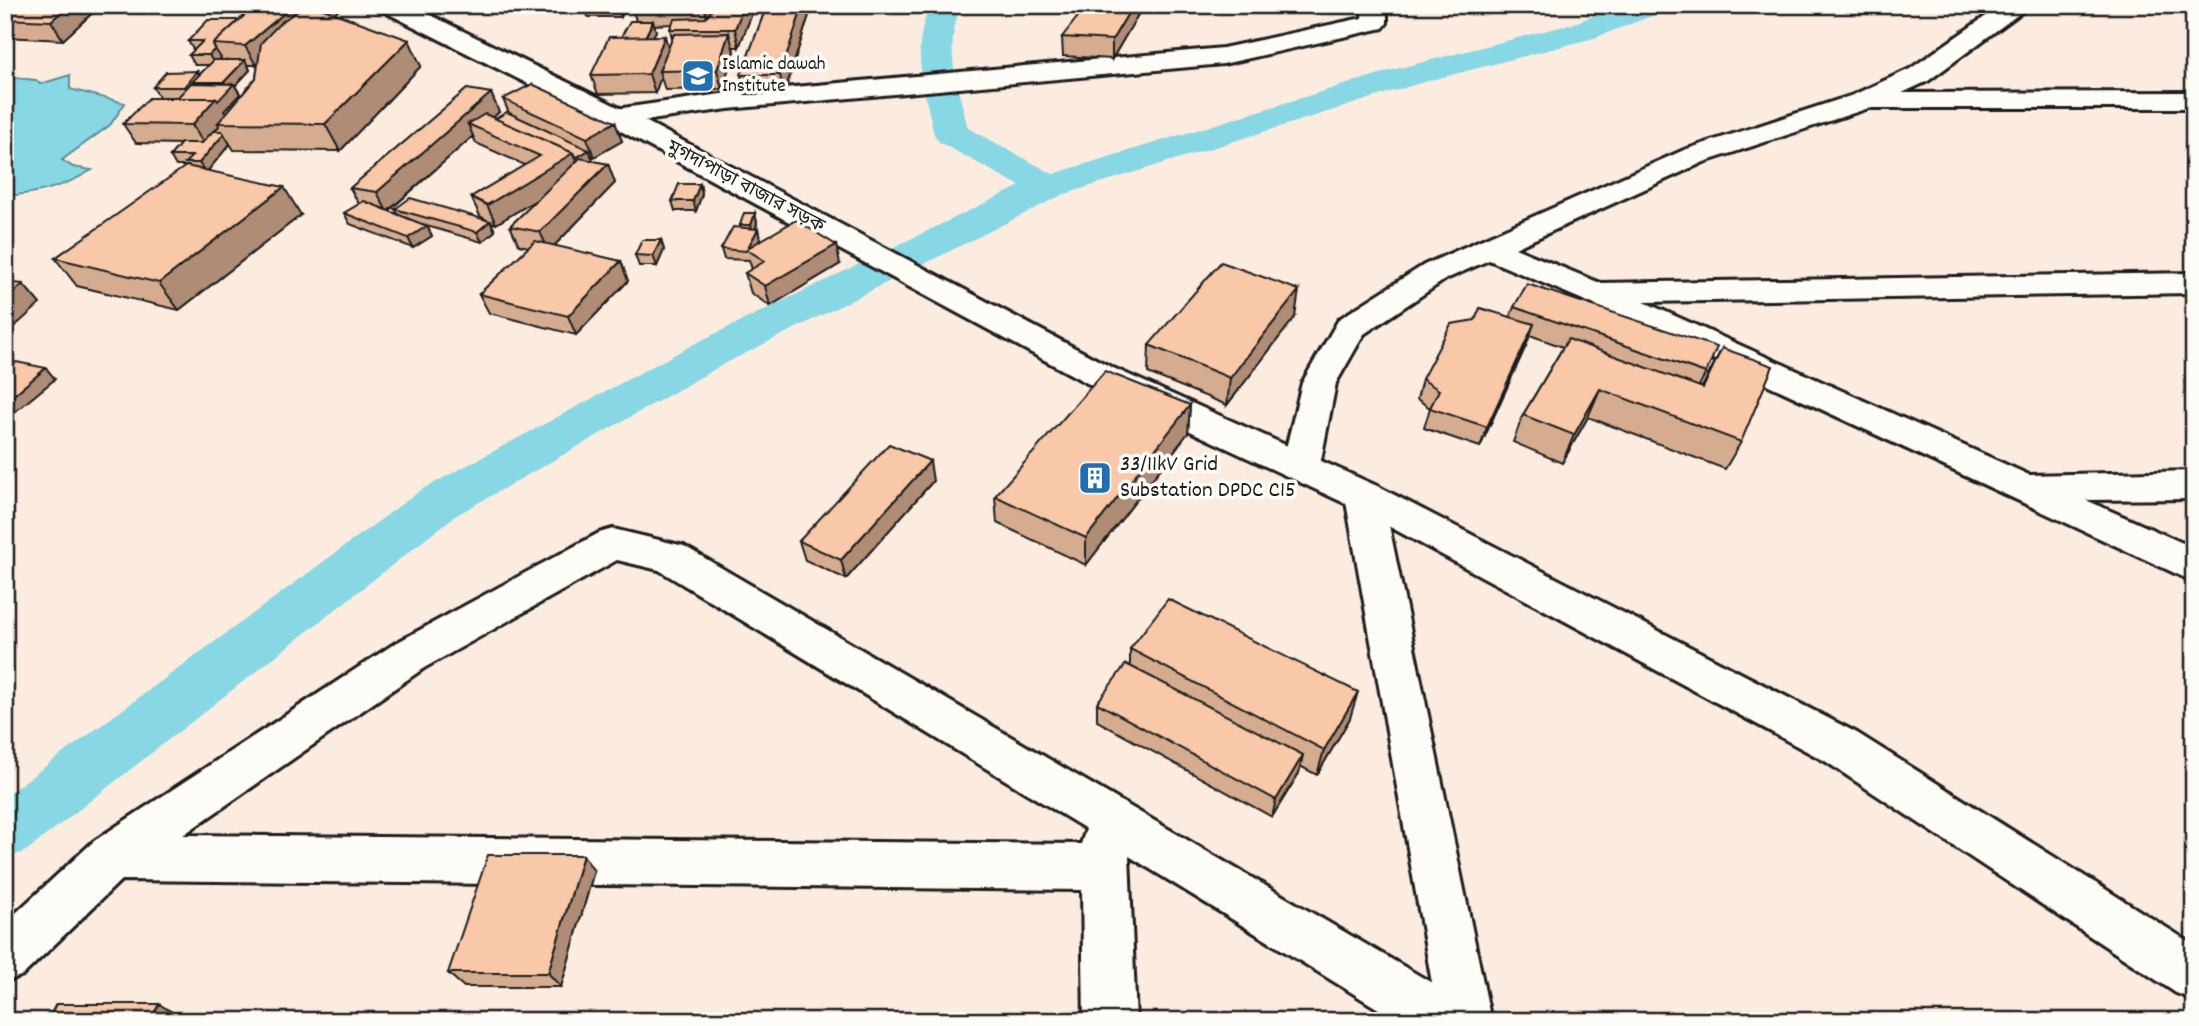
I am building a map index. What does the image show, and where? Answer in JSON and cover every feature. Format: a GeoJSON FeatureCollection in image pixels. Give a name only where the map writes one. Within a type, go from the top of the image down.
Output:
{"type":"FeatureCollection","features":[{"type":"Feature","properties":{"kind":"street","name":"মুগদাপাড়া বাজার সড়ক"},"geometry":{"type":"LineString","coordinates":[[390,5],[615,117],[747,190],[1099,375],[1364,496],[1841,747],[2194,975]]}},
{"type":"Feature","properties":{"kind":"street"},"geometry":{"type":"LineString","coordinates":[[615,117],[728,101],[1223,56],[1374,23],[1375,5]]}},
{"type":"Feature","properties":{"kind":"street"},"geometry":{"type":"LineString","coordinates":[[1301,465],[1319,383],[1351,327],[1435,272],[1695,156],[1863,101],[1919,75],[2019,5]]}},
{"type":"Feature","properties":{"kind":"street"},"geometry":{"type":"LineString","coordinates":[[1863,101],[2194,100]]}},
{"type":"Feature","properties":{"kind":"street"},"geometry":{"type":"LineString","coordinates":[[1491,249],[1592,292],[2194,566]]}},
{"type":"Feature","properties":{"kind":"street"},"geometry":{"type":"LineString","coordinates":[[1592,292],[2194,283]]}},
{"type":"Feature","properties":{"kind":"street"},"geometry":{"type":"LineString","coordinates":[[2024,487],[2194,485]]}},
{"type":"Feature","properties":{"kind":"street"},"geometry":{"type":"LineString","coordinates":[[1364,496],[1465,1021]]}},
{"type":"Feature","properties":{"kind":"street"},"geometry":{"type":"LineString","coordinates":[[5,957],[111,857],[409,656],[614,544],[670,557],[1447,1021]]}},
{"type":"Feature","properties":{"kind":"street"},"geometry":{"type":"LineString","coordinates":[[1104,814],[1110,1021]]}},
{"type":"Feature","properties":{"kind":"street"},"geometry":{"type":"LineString","coordinates":[[111,857],[1106,867]]}},
{"type":"Feature","properties":{"kind":"water"},"geometry":{"type":"Polygon","coordinates":[[[70,75],[70,89],[125,103],[110,125],[62,160],[73,167],[92,170],[50,189],[5,196],[5,77],[36,80],[40,84],[70,75]]]}},
{"type":"Feature","properties":{"kind":"building"},"geometry":{"type":"Polygon","coordinates":[[[11,5],[69,5],[51,21],[5,19],[5,9],[11,5]]]}},
{"type":"Feature","properties":{"kind":"building"},"geometry":{"type":"Polygon","coordinates":[[[256,5],[294,5],[245,46],[213,44],[256,5]]]}},
{"type":"Feature","properties":{"kind":"building"},"geometry":{"type":"Polygon","coordinates":[[[306,5],[409,40],[325,124],[218,123],[256,78],[261,43],[280,23],[306,5]]]}},
{"type":"Feature","properties":{"kind":"building"},"geometry":{"type":"Polygon","coordinates":[[[586,5],[619,5],[585,8],[586,5]]]}},
{"type":"Feature","properties":{"kind":"building"},"geometry":{"type":"Polygon","coordinates":[[[633,5],[677,5],[632,7],[633,5]]]}},
{"type":"Feature","properties":{"kind":"building"},"geometry":{"type":"Polygon","coordinates":[[[715,5],[744,5],[735,29],[670,29],[674,19],[706,18],[715,5]]]}},
{"type":"Feature","properties":{"kind":"building"},"geometry":{"type":"Polygon","coordinates":[[[767,5],[803,5],[780,75],[741,75],[767,5]]]}},
{"type":"Feature","properties":{"kind":"building"},"geometry":{"type":"Polygon","coordinates":[[[1087,5],[1133,5],[1112,40],[1062,37],[1087,5]]]}},
{"type":"Feature","properties":{"kind":"building"},"geometry":{"type":"Polygon","coordinates":[[[208,20],[239,20],[213,44],[215,49],[209,55],[189,55],[203,41],[188,41],[208,20]]]}},
{"type":"Feature","properties":{"kind":"building"},"geometry":{"type":"Polygon","coordinates":[[[630,21],[653,21],[645,37],[621,37],[630,21]]]}},
{"type":"Feature","properties":{"kind":"building"},"geometry":{"type":"Polygon","coordinates":[[[729,33],[717,70],[659,71],[674,34],[729,33]]]}},
{"type":"Feature","properties":{"kind":"building"},"geometry":{"type":"Polygon","coordinates":[[[665,36],[649,74],[591,75],[609,37],[665,36]]]}},
{"type":"Feature","properties":{"kind":"building"},"geometry":{"type":"Polygon","coordinates":[[[214,60],[245,60],[224,82],[192,82],[214,60]]]}},
{"type":"Feature","properties":{"kind":"building"},"geometry":{"type":"Polygon","coordinates":[[[197,71],[184,87],[153,87],[166,72],[197,71]]]}},
{"type":"Feature","properties":{"kind":"building"},"geometry":{"type":"Polygon","coordinates":[[[191,83],[234,84],[218,101],[216,98],[177,98],[191,83]]]}},
{"type":"Feature","properties":{"kind":"building"},"geometry":{"type":"Polygon","coordinates":[[[532,84],[615,122],[587,138],[503,99],[532,84]]]}},
{"type":"Feature","properties":{"kind":"building"},"geometry":{"type":"Polygon","coordinates":[[[467,89],[491,93],[377,192],[350,188],[467,89]]]}},
{"type":"Feature","properties":{"kind":"building"},"geometry":{"type":"Polygon","coordinates":[[[149,98],[216,98],[192,125],[123,124],[149,98]]]}},
{"type":"Feature","properties":{"kind":"building"},"geometry":{"type":"Polygon","coordinates":[[[507,112],[589,150],[577,157],[495,119],[507,112]]]}},
{"type":"Feature","properties":{"kind":"building"},"geometry":{"type":"Polygon","coordinates":[[[485,114],[573,153],[487,205],[471,197],[540,156],[468,124],[485,114]]]}},
{"type":"Feature","properties":{"kind":"building"},"geometry":{"type":"Polygon","coordinates":[[[213,131],[222,131],[224,134],[199,163],[185,163],[192,156],[170,156],[181,143],[202,143],[213,131]]]}},
{"type":"Feature","properties":{"kind":"building"},"geometry":{"type":"Polygon","coordinates":[[[580,158],[608,164],[540,232],[510,226],[580,158]]]}},
{"type":"Feature","properties":{"kind":"building"},"geometry":{"type":"Polygon","coordinates":[[[186,166],[284,187],[159,283],[55,258],[186,166]]]}},
{"type":"Feature","properties":{"kind":"building"},"geometry":{"type":"Polygon","coordinates":[[[679,184],[700,184],[693,201],[672,201],[679,184]]]}},
{"type":"Feature","properties":{"kind":"building"},"geometry":{"type":"Polygon","coordinates":[[[410,198],[490,221],[477,232],[395,209],[410,198]]]}},
{"type":"Feature","properties":{"kind":"building"},"geometry":{"type":"Polygon","coordinates":[[[364,201],[427,226],[408,238],[344,213],[364,201]]]}},
{"type":"Feature","properties":{"kind":"building"},"geometry":{"type":"Polygon","coordinates":[[[744,213],[755,213],[751,225],[740,225],[744,213]]]}},
{"type":"Feature","properties":{"kind":"building"},"geometry":{"type":"Polygon","coordinates":[[[796,220],[836,245],[765,286],[745,273],[765,261],[746,249],[796,220]]]}},
{"type":"Feature","properties":{"kind":"building"},"geometry":{"type":"Polygon","coordinates":[[[733,227],[758,229],[746,251],[721,249],[733,227]]]}},
{"type":"Feature","properties":{"kind":"building"},"geometry":{"type":"Polygon","coordinates":[[[642,240],[661,240],[653,256],[635,255],[642,240]]]}},
{"type":"Feature","properties":{"kind":"building"},"geometry":{"type":"Polygon","coordinates":[[[535,241],[621,261],[568,316],[479,294],[535,241]]]}},
{"type":"Feature","properties":{"kind":"building"},"geometry":{"type":"Polygon","coordinates":[[[1221,262],[1299,290],[1230,378],[1149,345],[1221,262]]]}},
{"type":"Feature","properties":{"kind":"building"},"geometry":{"type":"Polygon","coordinates":[[[5,282],[23,284],[5,300],[5,282]]]}},
{"type":"Feature","properties":{"kind":"building"},"geometry":{"type":"Polygon","coordinates":[[[1527,284],[1717,347],[1706,373],[1514,307],[1527,284]]]}},
{"type":"Feature","properties":{"kind":"building"},"geometry":{"type":"Polygon","coordinates":[[[1480,308],[1534,324],[1487,427],[1430,408],[1439,390],[1422,379],[1451,324],[1475,320],[1480,308]]]}},
{"type":"Feature","properties":{"kind":"building"},"geometry":{"type":"Polygon","coordinates":[[[1568,339],[1703,388],[1722,348],[1773,366],[1741,442],[1600,389],[1574,435],[1523,415],[1568,339]]]}},
{"type":"Feature","properties":{"kind":"building"},"geometry":{"type":"Polygon","coordinates":[[[16,362],[46,368],[5,402],[5,371],[16,362]]]}},
{"type":"Feature","properties":{"kind":"building","name":"33/11kV Grid Substation DPDC C15"},"geometry":{"type":"Polygon","coordinates":[[[1105,371],[1190,405],[1086,538],[995,496],[1105,371]]]}},
{"type":"Feature","properties":{"kind":"building"},"geometry":{"type":"Polygon","coordinates":[[[889,444],[930,461],[841,560],[799,541],[889,444]]]}},
{"type":"Feature","properties":{"kind":"building"},"geometry":{"type":"Polygon","coordinates":[[[1168,599],[1358,692],[1324,750],[1130,649],[1168,599]]]}},
{"type":"Feature","properties":{"kind":"building"},"geometry":{"type":"Polygon","coordinates":[[[1126,664],[1303,755],[1276,800],[1097,703],[1126,664]]]}},
{"type":"Feature","properties":{"kind":"building"},"geometry":{"type":"Polygon","coordinates":[[[488,855],[583,855],[548,973],[448,973],[488,855]]]}},
{"type":"Feature","properties":{"kind":"building"},"geometry":{"type":"Polygon","coordinates":[[[56,1004],[159,1004],[150,1021],[47,1021],[56,1004]]]}},
{"type":"Feature","properties":{"kind":"waterway"},"geometry":{"type":"LineString","coordinates":[[947,5],[940,19],[935,51],[940,86],[952,134],[1049,187]]}},
{"type":"Feature","properties":{"kind":"waterway"},"geometry":{"type":"LineString","coordinates":[[1049,187],[1408,76],[1583,31],[1651,5]]}},
{"type":"Feature","properties":{"kind":"waterway"},"geometry":{"type":"LineString","coordinates":[[5,831],[438,503],[709,354],[1049,187]]}},
{"type":"Feature","properties":{"kind":"place","name":"Islamic dawah Institute"},"geometry":{"type":"Point","coordinates":[698,76]}},
{"type":"Feature","properties":{"kind":"place","name":"33/11kV Grid Substation DPDC C15"},"geometry":{"type":"Point","coordinates":[1095,478]}}]}
